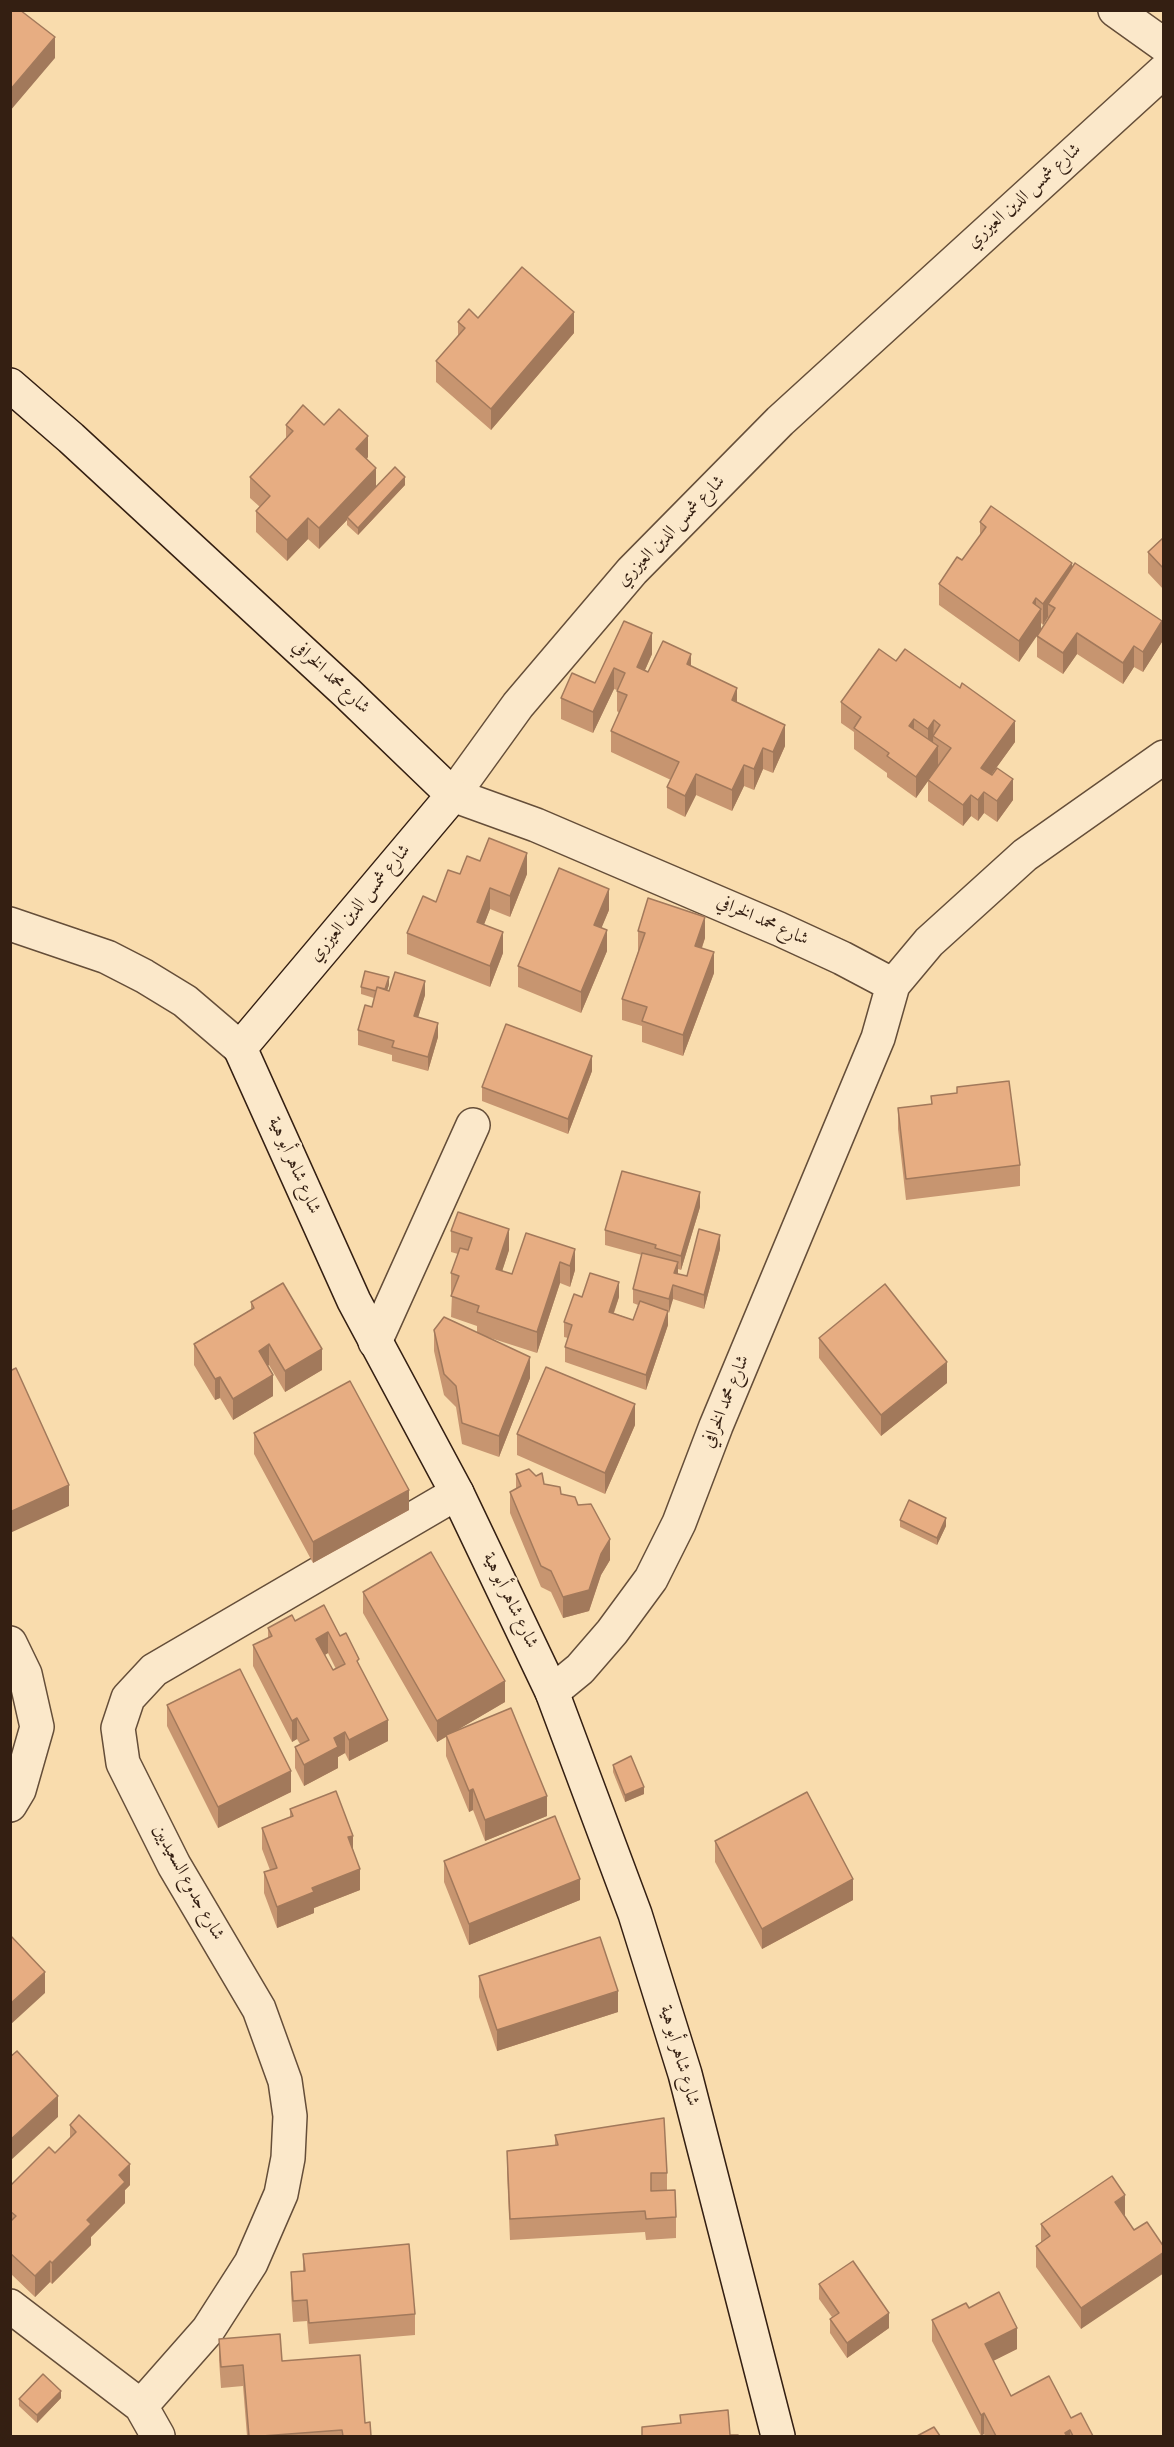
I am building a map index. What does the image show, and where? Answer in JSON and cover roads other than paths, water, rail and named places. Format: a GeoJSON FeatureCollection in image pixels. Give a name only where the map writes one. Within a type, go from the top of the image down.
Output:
{"type":"FeatureCollection","features":[{"type":"Feature","properties":{"kind":"street"},"geometry":{"type":"LineString","coordinates":[[1115,10],[1164,45]]}},
{"type":"Feature","properties":{"kind":"street","name":"شارع شمس الدين العيزري"},"geometry":{"type":"LineString","coordinates":[[240,1048],[453,795],[518,705],[632,571],[780,421],[1164,71]]}},
{"type":"Feature","properties":{"kind":"street","name":"شارع محمد الخرافي"},"geometry":{"type":"LineString","coordinates":[[10,385],[331,678],[453,795],[536,825],[779,929],[893,985],[878,1038],[716,1426],[679,1523],[651,1579],[612,1632],[580,1669],[552,1692]]}},
{"type":"Feature","properties":{"kind":"street"},"geometry":{"type":"LineString","coordinates":[[893,985],[929,942],[1025,855],[1164,757]]}},
{"type":"Feature","properties":{"kind":"street","name":"شارع شاهر أبو هية"},"geometry":{"type":"LineString","coordinates":[[10,924],[107,957],[144,976],[184,1001],[240,1048],[354,1301],[457,1493],[552,1692],[635,1914],[681,2063],[778,2436]]}},
{"type":"Feature","properties":{"kind":"street"},"geometry":{"type":"LineString","coordinates":[[375,1342],[473,1125]]}},
{"type":"Feature","properties":{"kind":"street","name":"شارع جدوع السعيديين"},"geometry":{"type":"LineString","coordinates":[[141,2406],[208,2330],[251,2263],[281,2194],[288,2158],[290,2116],[285,2081],[259,2009],[174,1865],[123,1763],[118,1728],[128,1698],[154,1670],[457,1493]]}},
{"type":"Feature","properties":{"kind":"street"},"geometry":{"type":"LineString","coordinates":[[10,1643],[25,1674],[38,1727],[20,1790],[10,1804]]}},
{"type":"Feature","properties":{"kind":"street"},"geometry":{"type":"LineString","coordinates":[[10,2306],[141,2406],[158,2436]]}}]}
